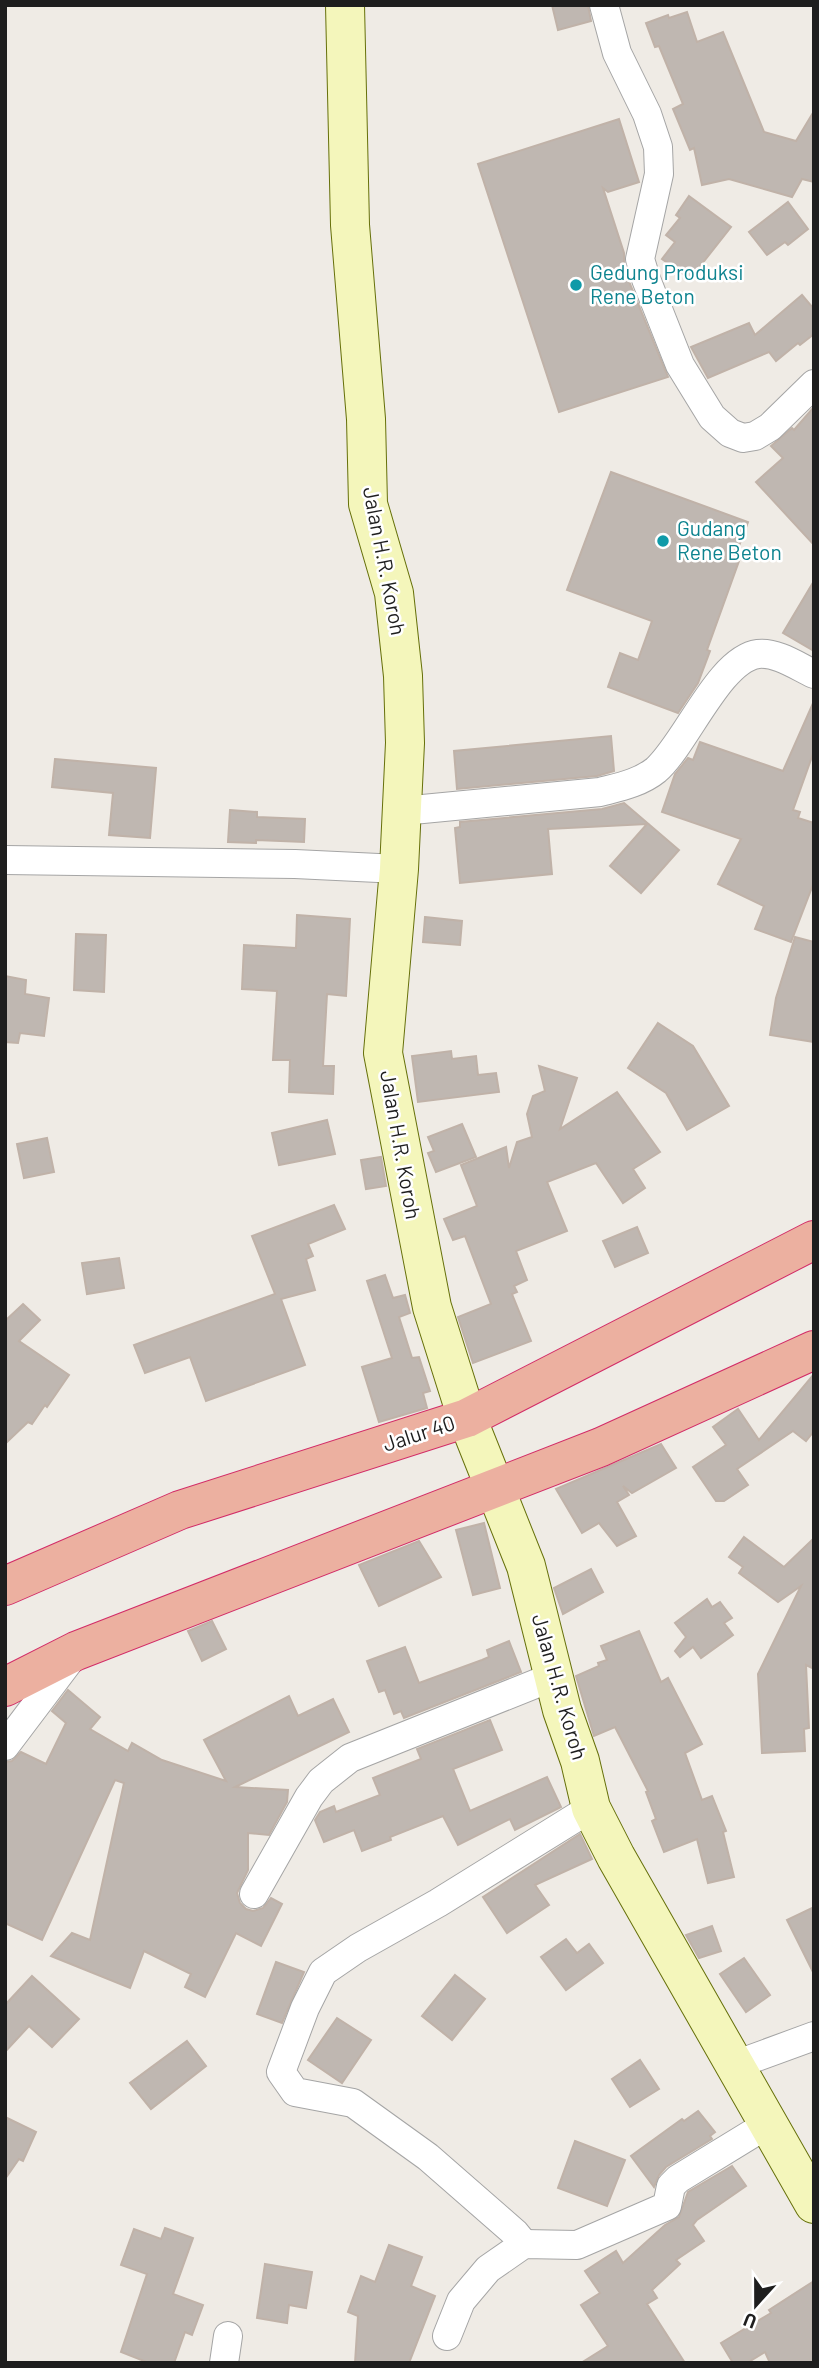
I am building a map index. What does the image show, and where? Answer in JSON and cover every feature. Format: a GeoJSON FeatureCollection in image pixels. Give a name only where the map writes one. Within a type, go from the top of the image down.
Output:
{"type":"FeatureCollection","features":[{"type":"Feature","properties":{"kind":"highway","name":"Jalur 40"},"geometry":{"type":"LineString","coordinates":[[5,1586],[180,1510],[467,1418],[814,1240]]}},
{"type":"Feature","properties":{"kind":"highway"},"geometry":{"type":"LineString","coordinates":[[5,1687],[76,1651],[601,1447],[814,1350]]}},
{"type":"Feature","properties":{"kind":"main road","name":"Jalan H.R. Koroh"},"geometry":{"type":"LineString","coordinates":[[345,5],[350,225],[366,419],[369,504],[394,593],[403,676],[405,743],[399,869],[383,1052],[432,1307],[467,1418],[526,1566],[562,1710],[580,1761],[591,1808],[616,1857],[814,2204]]}},
{"type":"Feature","properties":{"kind":"street"},"geometry":{"type":"LineString","coordinates":[[604,5],[617,53],[647,114],[658,147],[659,174],[640,259],[681,365],[712,417],[730,433],[743,438],[755,436],[770,427],[814,384]]}},
{"type":"Feature","properties":{"kind":"street"},"geometry":{"type":"LineString","coordinates":[[402,811],[600,792],[629,785],[655,771],[682,740],[716,685],[743,660],[758,654],[779,657],[814,674]]}},
{"type":"Feature","properties":{"kind":"street"},"geometry":{"type":"LineString","coordinates":[[5,860],[295,864],[399,869]]}},
{"type":"Feature","properties":{"kind":"street"},"geometry":{"type":"LineString","coordinates":[[5,1745],[76,1651]]}},
{"type":"Feature","properties":{"kind":"street"},"geometry":{"type":"LineString","coordinates":[[254,1894],[309,1797],[321,1782],[350,1758],[555,1676]]}},
{"type":"Feature","properties":{"kind":"street"},"geometry":{"type":"LineString","coordinates":[[524,2244],[515,2233],[428,2157],[353,2103],[295,2092],[281,2072],[305,2008],[323,1972],[358,1948],[438,1903],[591,1808]]}},
{"type":"Feature","properties":{"kind":"street"},"geometry":{"type":"LineString","coordinates":[[735,2065],[814,2036]]}},
{"type":"Feature","properties":{"kind":"street"},"geometry":{"type":"LineString","coordinates":[[447,2336],[461,2301],[488,2269],[524,2244],[577,2245],[667,2206],[671,2186],[678,2179],[768,2124]]}},
{"type":"Feature","properties":{"kind":"building"},"geometry":{"type":"Polygon","coordinates":[[[552,5],[588,5],[591,21],[558,30],[552,5]]]}},
{"type":"Feature","properties":{"kind":"building"},"geometry":{"type":"Polygon","coordinates":[[[687,12],[697,42],[723,32],[764,132],[796,141],[814,111],[814,182],[802,179],[792,197],[729,179],[702,185],[694,148],[690,150],[673,109],[683,104],[659,46],[655,47],[646,23],[687,12]]]}},
{"type":"Feature","properties":{"kind":"building","name":"Gedung Produksi Rene Beton"},"geometry":{"type":"Polygon","coordinates":[[[619,119],[639,182],[608,192],[603,188],[624,253],[630,284],[668,377],[559,412],[478,164],[619,119]]]}},
{"type":"Feature","properties":{"kind":"building"},"geometry":{"type":"Polygon","coordinates":[[[689,196],[731,227],[690,279],[662,259],[675,242],[666,235],[680,218],[676,215],[689,196]]]}},
{"type":"Feature","properties":{"kind":"building"},"geometry":{"type":"Polygon","coordinates":[[[788,202],[808,229],[788,245],[785,242],[767,255],[749,232],[788,202]]]}},
{"type":"Feature","properties":{"kind":"building"},"geometry":{"type":"Polygon","coordinates":[[[802,295],[814,309],[814,334],[776,361],[769,352],[708,378],[691,347],[749,323],[755,335],[802,295]]]}},
{"type":"Feature","properties":{"kind":"building"},"geometry":{"type":"Polygon","coordinates":[[[814,407],[814,545],[756,482],[783,458],[771,446],[792,428],[794,430],[814,407]]]}},
{"type":"Feature","properties":{"kind":"building","name":"Gudang Rene Beton"},"geometry":{"type":"Polygon","coordinates":[[[611,472],[748,522],[734,559],[739,561],[707,650],[710,651],[698,683],[678,713],[608,687],[620,653],[638,660],[652,621],[567,590],[611,472]]]}},
{"type":"Feature","properties":{"kind":"building"},"geometry":{"type":"Polygon","coordinates":[[[814,581],[814,651],[783,633],[814,581]]]}},
{"type":"Feature","properties":{"kind":"building"},"geometry":{"type":"Polygon","coordinates":[[[814,701],[814,751],[793,810],[800,812],[798,818],[814,823],[814,882],[791,942],[755,929],[764,906],[718,884],[741,839],[662,812],[675,774],[688,758],[693,760],[700,742],[783,771],[814,701]]]}},
{"type":"Feature","properties":{"kind":"building"},"geometry":{"type":"Polygon","coordinates":[[[611,736],[614,771],[597,776],[457,789],[454,751],[611,736]]]}},
{"type":"Feature","properties":{"kind":"building"},"geometry":{"type":"Polygon","coordinates":[[[55,759],[156,768],[150,838],[109,835],[113,793],[52,787],[55,759]]]}},
{"type":"Feature","properties":{"kind":"building"},"geometry":{"type":"Polygon","coordinates":[[[624,803],[679,850],[641,893],[610,866],[647,824],[548,829],[552,874],[460,883],[455,828],[460,827],[460,822],[602,809],[624,803]]]}},
{"type":"Feature","properties":{"kind":"building"},"geometry":{"type":"Polygon","coordinates":[[[230,810],[257,812],[257,817],[305,819],[304,842],[228,842],[230,810]]]}},
{"type":"Feature","properties":{"kind":"building"},"geometry":{"type":"Polygon","coordinates":[[[297,915],[350,919],[346,996],[327,994],[323,1066],[334,1066],[333,1094],[289,1092],[290,1060],[273,1060],[277,991],[242,989],[244,945],[296,948],[297,915]]]}},
{"type":"Feature","properties":{"kind":"building"},"geometry":{"type":"Polygon","coordinates":[[[425,917],[462,921],[460,945],[423,942],[425,917]]]}},
{"type":"Feature","properties":{"kind":"building"},"geometry":{"type":"Polygon","coordinates":[[[76,934],[106,935],[104,992],[74,990],[76,934]]]}},
{"type":"Feature","properties":{"kind":"building"},"geometry":{"type":"Polygon","coordinates":[[[795,937],[814,942],[814,1042],[770,1035],[776,998],[795,937]]]}},
{"type":"Feature","properties":{"kind":"building"},"geometry":{"type":"Polygon","coordinates":[[[5,976],[26,980],[25,994],[49,998],[44,1036],[20,1033],[18,1043],[5,1042],[5,976]]]}},
{"type":"Feature","properties":{"kind":"building"},"geometry":{"type":"Polygon","coordinates":[[[658,1023],[693,1046],[729,1106],[687,1130],[666,1093],[628,1068],[658,1023]]]}},
{"type":"Feature","properties":{"kind":"building"},"geometry":{"type":"Polygon","coordinates":[[[451,1051],[452,1059],[476,1056],[478,1075],[496,1073],[499,1092],[418,1102],[412,1056],[451,1051]]]}},
{"type":"Feature","properties":{"kind":"building"},"geometry":{"type":"Polygon","coordinates":[[[539,1066],[577,1078],[560,1129],[617,1092],[660,1152],[633,1169],[645,1188],[623,1203],[596,1163],[547,1182],[567,1231],[516,1251],[527,1280],[514,1286],[517,1292],[512,1294],[531,1341],[473,1363],[458,1317],[491,1304],[465,1236],[453,1240],[444,1219],[477,1206],[461,1165],[506,1147],[509,1168],[517,1142],[532,1137],[527,1114],[533,1096],[545,1091],[539,1066]]]}},
{"type":"Feature","properties":{"kind":"building"},"geometry":{"type":"Polygon","coordinates":[[[327,1120],[335,1154],[279,1165],[272,1133],[327,1120]]]}},
{"type":"Feature","properties":{"kind":"building"},"geometry":{"type":"Polygon","coordinates":[[[462,1124],[476,1157],[436,1172],[428,1153],[434,1151],[428,1137],[462,1124]]]}},
{"type":"Feature","properties":{"kind":"building"},"geometry":{"type":"Polygon","coordinates":[[[47,1138],[54,1172],[24,1178],[17,1144],[47,1138]]]}},
{"type":"Feature","properties":{"kind":"building"},"geometry":{"type":"Polygon","coordinates":[[[381,1157],[386,1186],[366,1189],[361,1160],[381,1157]]]}},
{"type":"Feature","properties":{"kind":"building"},"geometry":{"type":"Polygon","coordinates":[[[334,1205],[345,1229],[308,1244],[313,1256],[306,1259],[315,1290],[281,1299],[305,1365],[206,1401],[190,1357],[145,1373],[134,1345],[275,1294],[252,1236],[334,1205]]]}},
{"type":"Feature","properties":{"kind":"building"},"geometry":{"type":"Polygon","coordinates":[[[637,1227],[648,1253],[615,1267],[603,1241],[637,1227]]]}},
{"type":"Feature","properties":{"kind":"building"},"geometry":{"type":"Polygon","coordinates":[[[119,1258],[124,1288],[87,1294],[82,1263],[119,1258]]]}},
{"type":"Feature","properties":{"kind":"building"},"geometry":{"type":"Polygon","coordinates":[[[385,1275],[393,1298],[405,1295],[410,1313],[399,1317],[412,1358],[419,1357],[430,1391],[423,1393],[427,1408],[379,1422],[362,1367],[392,1358],[367,1281],[385,1275]]]}},
{"type":"Feature","properties":{"kind":"building"},"geometry":{"type":"Polygon","coordinates":[[[23,1304],[40,1320],[19,1341],[69,1375],[32,1424],[28,1422],[5,1444],[5,1321],[23,1304]]]}},
{"type":"Feature","properties":{"kind":"building"},"geometry":{"type":"Polygon","coordinates":[[[814,1374],[814,1431],[806,1441],[793,1431],[737,1469],[748,1485],[724,1501],[716,1501],[693,1467],[726,1445],[713,1427],[738,1409],[759,1440],[814,1374]]]}},
{"type":"Feature","properties":{"kind":"building"},"geometry":{"type":"Polygon","coordinates":[[[661,1444],[676,1468],[632,1493],[623,1486],[629,1495],[617,1502],[636,1536],[617,1546],[599,1523],[582,1533],[556,1489],[661,1444]]]}},
{"type":"Feature","properties":{"kind":"building"},"geometry":{"type":"Polygon","coordinates":[[[484,1523],[500,1588],[473,1595],[456,1530],[484,1523]]]}},
{"type":"Feature","properties":{"kind":"building"},"geometry":{"type":"Polygon","coordinates":[[[744,1537],[784,1567],[814,1538],[814,1669],[806,1665],[809,1728],[804,1729],[805,1751],[762,1753],[758,1674],[801,1586],[778,1602],[739,1573],[743,1567],[729,1557],[744,1537]]]}},
{"type":"Feature","properties":{"kind":"building"},"geometry":{"type":"Polygon","coordinates":[[[419,1541],[441,1577],[379,1606],[359,1565],[419,1541]]]}},
{"type":"Feature","properties":{"kind":"building"},"geometry":{"type":"Polygon","coordinates":[[[591,1569],[603,1592],[563,1614],[554,1588],[591,1569]]]}},
{"type":"Feature","properties":{"kind":"building"},"geometry":{"type":"Polygon","coordinates":[[[707,1599],[712,1607],[720,1602],[732,1618],[724,1623],[733,1635],[701,1658],[693,1647],[680,1657],[675,1651],[686,1637],[675,1623],[707,1599]]]}},
{"type":"Feature","properties":{"kind":"building"},"geometry":{"type":"Polygon","coordinates":[[[212,1621],[226,1649],[202,1661],[188,1631],[212,1621]]]}},
{"type":"Feature","properties":{"kind":"building"},"geometry":{"type":"Polygon","coordinates":[[[639,1631],[661,1682],[668,1678],[702,1744],[685,1753],[702,1800],[712,1796],[726,1831],[723,1832],[734,1877],[708,1883],[697,1839],[664,1852],[652,1821],[656,1819],[646,1792],[648,1791],[615,1727],[594,1736],[576,1676],[607,1660],[601,1646],[639,1631]]]}},
{"type":"Feature","properties":{"kind":"building"},"geometry":{"type":"Polygon","coordinates":[[[509,1641],[521,1672],[404,1718],[401,1711],[394,1714],[385,1690],[379,1692],[367,1661],[405,1647],[419,1683],[489,1657],[487,1650],[509,1641]]]}},
{"type":"Feature","properties":{"kind":"building"},"geometry":{"type":"Polygon","coordinates":[[[68,1690],[100,1717],[90,1729],[128,1751],[132,1743],[162,1760],[226,1781],[204,1740],[289,1696],[298,1716],[333,1699],[349,1732],[235,1787],[288,1790],[287,1802],[269,1835],[248,1833],[248,1870],[237,1893],[240,1903],[253,1911],[263,1908],[271,1898],[282,1904],[261,1946],[236,1933],[205,1997],[185,1987],[191,1974],[144,1951],[130,1988],[51,1956],[72,1933],[90,1940],[124,1783],[115,1780],[42,1940],[5,1923],[5,1762],[12,1761],[21,1752],[46,1764],[66,1723],[52,1711],[68,1690]]]}},
{"type":"Feature","properties":{"kind":"building"},"geometry":{"type":"Polygon","coordinates":[[[490,1720],[502,1750],[453,1769],[470,1811],[547,1777],[561,1807],[515,1830],[510,1819],[458,1845],[443,1816],[362,1851],[354,1830],[324,1842],[315,1820],[320,1812],[334,1806],[336,1812],[380,1795],[373,1778],[421,1759],[417,1749],[490,1720]]]}},
{"type":"Feature","properties":{"kind":"building"},"geometry":{"type":"Polygon","coordinates":[[[580,1834],[592,1859],[535,1885],[549,1905],[507,1933],[483,1897],[580,1834]]]}},
{"type":"Feature","properties":{"kind":"building"},"geometry":{"type":"Polygon","coordinates":[[[814,1907],[814,1974],[787,1920],[814,1907]]]}},
{"type":"Feature","properties":{"kind":"building"},"geometry":{"type":"Polygon","coordinates":[[[712,1926],[721,1951],[699,1958],[686,1935],[712,1926]]]}},
{"type":"Feature","properties":{"kind":"building"},"geometry":{"type":"Polygon","coordinates":[[[566,1939],[577,1953],[589,1944],[603,1963],[566,1990],[541,1957],[566,1939]]]}},
{"type":"Feature","properties":{"kind":"building"},"geometry":{"type":"Polygon","coordinates":[[[744,1958],[770,1995],[746,2012],[720,1974],[744,1958]]]}},
{"type":"Feature","properties":{"kind":"building"},"geometry":{"type":"Polygon","coordinates":[[[276,1962],[304,1972],[282,2023],[257,2014],[276,1962]]]}},
{"type":"Feature","properties":{"kind":"building"},"geometry":{"type":"Polygon","coordinates":[[[455,1975],[485,1999],[452,2040],[422,2016],[455,1975]]]}},
{"type":"Feature","properties":{"kind":"building"},"geometry":{"type":"Polygon","coordinates":[[[32,1976],[79,2019],[52,2047],[29,2026],[5,2052],[5,2005],[32,1976]]]}},
{"type":"Feature","properties":{"kind":"building"},"geometry":{"type":"Polygon","coordinates":[[[337,2018],[371,2040],[342,2083],[308,2060],[337,2018]]]}},
{"type":"Feature","properties":{"kind":"building"},"geometry":{"type":"Polygon","coordinates":[[[187,2041],[206,2066],[151,2109],[130,2083],[187,2041]]]}},
{"type":"Feature","properties":{"kind":"building"},"geometry":{"type":"Polygon","coordinates":[[[640,2060],[659,2089],[630,2107],[612,2079],[640,2060]]]}},
{"type":"Feature","properties":{"kind":"building"},"geometry":{"type":"Polygon","coordinates":[[[698,2111],[715,2132],[710,2136],[712,2139],[666,2167],[654,2187],[631,2156],[682,2119],[684,2121],[698,2111]]]}},
{"type":"Feature","properties":{"kind":"building"},"geometry":{"type":"Polygon","coordinates":[[[5,2117],[36,2132],[23,2161],[19,2159],[5,2179],[5,2117]]]}},
{"type":"Feature","properties":{"kind":"building"},"geometry":{"type":"Polygon","coordinates":[[[575,2141],[625,2160],[607,2206],[558,2188],[575,2141]]]}},
{"type":"Feature","properties":{"kind":"building"},"geometry":{"type":"Polygon","coordinates":[[[732,2166],[746,2186],[697,2220],[693,2225],[704,2241],[676,2260],[680,2264],[652,2290],[657,2298],[647,2304],[685,2363],[581,2363],[608,2346],[581,2305],[600,2293],[585,2271],[616,2251],[623,2263],[665,2225],[679,2217],[688,2192],[732,2166]]]}},
{"type":"Feature","properties":{"kind":"building"},"geometry":{"type":"Polygon","coordinates":[[[165,2228],[193,2238],[173,2294],[203,2305],[192,2335],[185,2332],[174,2363],[149,2363],[121,2352],[147,2274],[121,2265],[134,2229],[161,2239],[165,2228]]]}},
{"type":"Feature","properties":{"kind":"building"},"geometry":{"type":"Polygon","coordinates":[[[389,2245],[422,2257],[411,2286],[435,2296],[409,2363],[355,2363],[358,2316],[348,2312],[361,2276],[375,2282],[389,2245]]]}},
{"type":"Feature","properties":{"kind":"building"},"geometry":{"type":"Polygon","coordinates":[[[265,2264],[312,2272],[306,2308],[289,2305],[287,2323],[257,2318],[265,2264]]]}},
{"type":"Feature","properties":{"kind":"building"},"geometry":{"type":"Polygon","coordinates":[[[814,2281],[814,2363],[770,2363],[765,2352],[747,2363],[733,2363],[721,2343],[771,2313],[769,2310],[814,2281]]]}},
{"type":"Feature","properties":{"kind":"place","name":"Gedung Produksi Rene Beton"},"geometry":{"type":"Point","coordinates":[576,285]}},
{"type":"Feature","properties":{"kind":"place","name":"Gudang Rene Beton"},"geometry":{"type":"Point","coordinates":[663,541]}}]}
